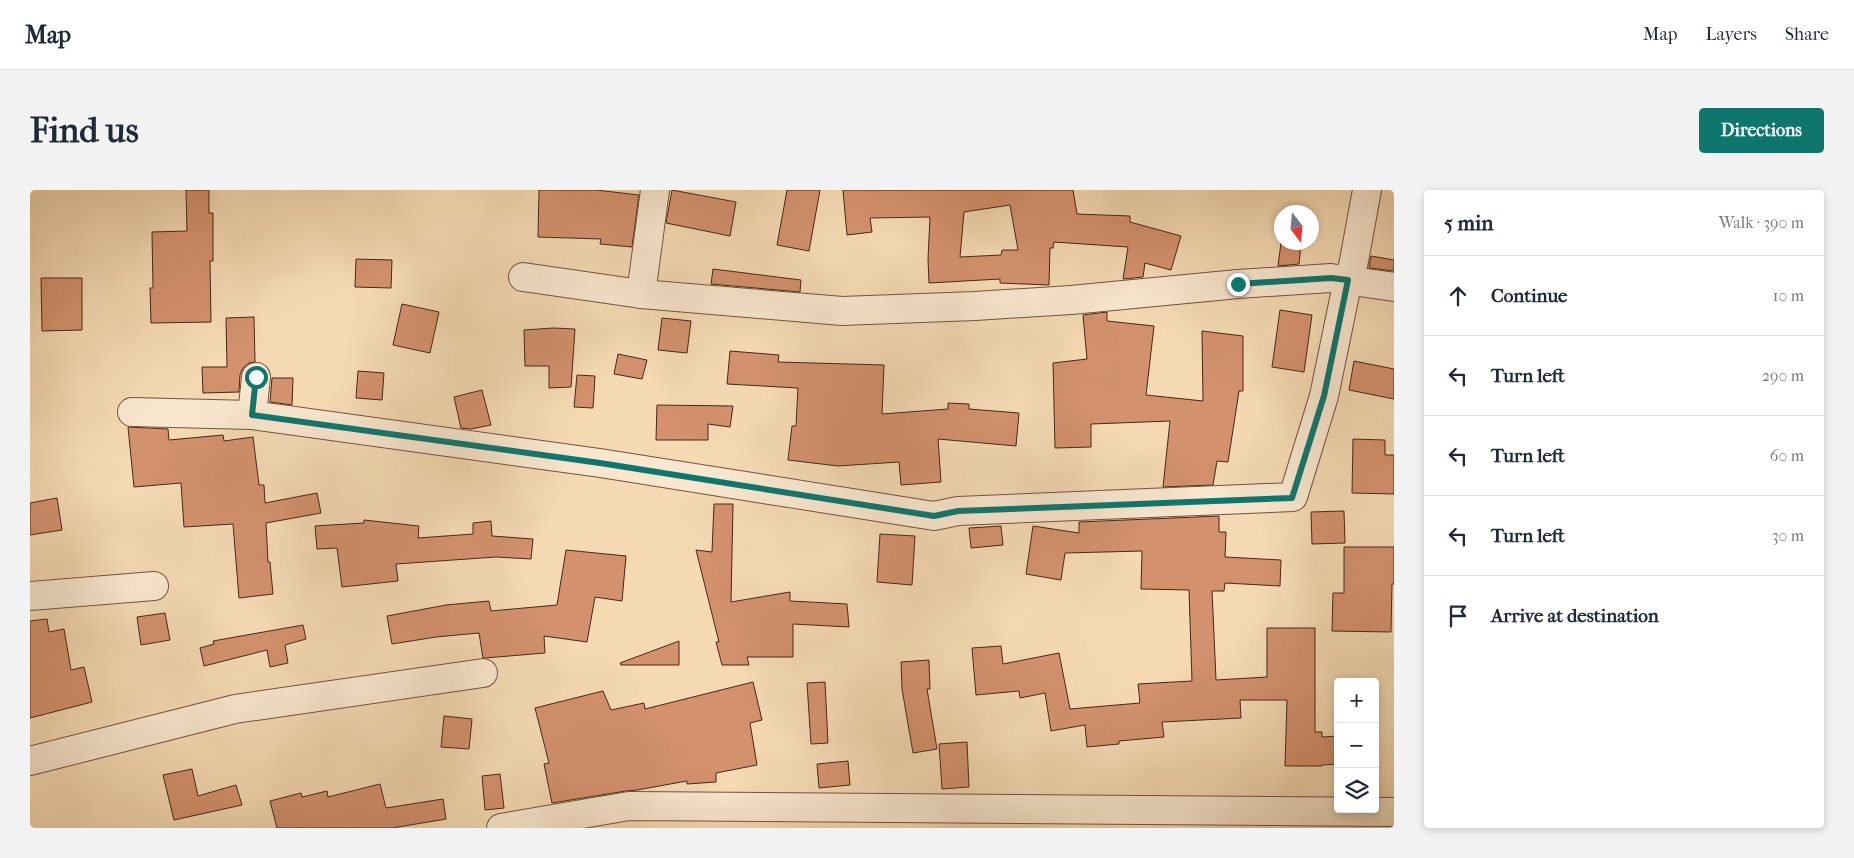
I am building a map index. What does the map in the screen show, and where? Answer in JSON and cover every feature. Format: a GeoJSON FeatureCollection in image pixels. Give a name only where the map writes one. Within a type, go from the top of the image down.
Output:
{"type":"FeatureCollection","features":[{"type":"Feature","properties":{"kind":"street"},"geometry":{"type":"LineString","coordinates":[[641,294],[655,190]]}},
{"type":"Feature","properties":{"kind":"street"},"geometry":{"type":"LineString","coordinates":[[132,412],[252,415],[600,463],[934,516],[958,511],[1292,498],[1324,396],[1348,280],[1353,266],[1367,190]]}},
{"type":"Feature","properties":{"kind":"street"},"geometry":{"type":"LineString","coordinates":[[522,277],[641,294],[842,311],[1071,300],[1238,284],[1331,278],[1394,286]]}},
{"type":"Feature","properties":{"kind":"street"},"geometry":{"type":"LineString","coordinates":[[252,415],[256,377]]}},
{"type":"Feature","properties":{"kind":"street"},"geometry":{"type":"LineString","coordinates":[[30,596],[154,586]]}},
{"type":"Feature","properties":{"kind":"street"},"geometry":{"type":"LineString","coordinates":[[30,761],[235,709],[483,673]]}},
{"type":"Feature","properties":{"kind":"street"},"geometry":{"type":"LineString","coordinates":[[501,828],[629,806],[1394,812]]}},
{"type":"Feature","properties":{"kind":"building"},"geometry":{"type":"Polygon","coordinates":[[[186,190],[209,190],[209,213],[213,213],[213,261],[210,261],[211,322],[151,323],[150,288],[153,288],[152,232],[187,231],[186,190]]]}},
{"type":"Feature","properties":{"kind":"building"},"geometry":{"type":"Polygon","coordinates":[[[539,190],[596,190],[639,195],[632,247],[600,244],[601,239],[538,237],[539,190]]]}},
{"type":"Feature","properties":{"kind":"building"},"geometry":{"type":"Polygon","coordinates":[[[672,190],[736,202],[730,236],[666,223],[672,190]]]}},
{"type":"Feature","properties":{"kind":"building"},"geometry":{"type":"Polygon","coordinates":[[[787,190],[820,190],[809,251],[777,245],[787,190]]]}},
{"type":"Feature","properties":{"kind":"building"},"geometry":{"type":"Polygon","coordinates":[[[843,190],[1073,190],[1077,214],[1130,216],[1130,222],[1181,236],[1171,270],[1145,263],[1143,277],[1123,279],[1128,247],[1054,242],[1053,248],[1050,248],[1049,285],[1000,283],[1000,279],[929,283],[930,217],[870,218],[872,232],[847,235],[843,190]],[[1010,205],[964,212],[960,257],[1001,255],[1002,250],[1018,250],[1010,205]]]}},
{"type":"Feature","properties":{"kind":"building"},"geometry":{"type":"Polygon","coordinates":[[[1280,250],[1300,250],[1299,264],[1278,266],[1280,250]]]}},
{"type":"Feature","properties":{"kind":"building"},"geometry":{"type":"Polygon","coordinates":[[[1371,256],[1394,260],[1394,271],[1369,268],[1371,256]]]}},
{"type":"Feature","properties":{"kind":"building"},"geometry":{"type":"Polygon","coordinates":[[[356,259],[392,260],[391,288],[355,287],[356,259]]]}},
{"type":"Feature","properties":{"kind":"building"},"geometry":{"type":"Polygon","coordinates":[[[713,269],[801,280],[800,292],[711,284],[713,269]]]}},
{"type":"Feature","properties":{"kind":"building"},"geometry":{"type":"Polygon","coordinates":[[[41,278],[82,278],[82,330],[42,331],[41,278]]]}},
{"type":"Feature","properties":{"kind":"building"},"geometry":{"type":"Polygon","coordinates":[[[402,304],[439,312],[430,353],[393,345],[402,304]]]}},
{"type":"Feature","properties":{"kind":"building"},"geometry":{"type":"Polygon","coordinates":[[[1280,310],[1312,315],[1304,372],[1272,367],[1280,310]]]}},
{"type":"Feature","properties":{"kind":"building"},"geometry":{"type":"Polygon","coordinates":[[[1107,312],[1107,321],[1154,326],[1146,395],[1203,401],[1202,331],[1243,336],[1243,391],[1239,391],[1228,462],[1217,461],[1213,485],[1163,487],[1170,421],[1091,424],[1091,447],[1055,448],[1053,363],[1087,359],[1083,315],[1107,312]]]}},
{"type":"Feature","properties":{"kind":"building"},"geometry":{"type":"Polygon","coordinates":[[[254,317],[255,362],[249,363],[243,368],[240,375],[239,392],[203,393],[202,367],[227,367],[226,318],[254,317]]]}},
{"type":"Feature","properties":{"kind":"building"},"geometry":{"type":"Polygon","coordinates":[[[662,318],[691,321],[687,353],[658,350],[662,318]]]}},
{"type":"Feature","properties":{"kind":"building"},"geometry":{"type":"Polygon","coordinates":[[[575,329],[571,387],[549,388],[549,366],[525,366],[524,330],[575,329]]]}},
{"type":"Feature","properties":{"kind":"building"},"geometry":{"type":"Polygon","coordinates":[[[730,351],[779,355],[778,362],[884,365],[882,414],[948,409],[948,403],[969,404],[969,409],[1019,413],[1016,446],[938,439],[941,482],[901,485],[899,462],[838,466],[788,460],[792,426],[796,426],[798,388],[727,384],[730,351]]]}},
{"type":"Feature","properties":{"kind":"building"},"geometry":{"type":"Polygon","coordinates":[[[618,354],[647,360],[642,379],[614,374],[618,354]]]}},
{"type":"Feature","properties":{"kind":"building"},"geometry":{"type":"Polygon","coordinates":[[[1354,361],[1394,369],[1394,399],[1349,390],[1354,361]]]}},
{"type":"Feature","properties":{"kind":"building"},"geometry":{"type":"Polygon","coordinates":[[[358,371],[384,373],[382,400],[356,398],[358,371]]]}},
{"type":"Feature","properties":{"kind":"building"},"geometry":{"type":"Polygon","coordinates":[[[577,375],[595,376],[593,408],[574,407],[577,375]]]}},
{"type":"Feature","properties":{"kind":"building"},"geometry":{"type":"Polygon","coordinates":[[[272,378],[293,378],[292,405],[270,402],[272,378]]]}},
{"type":"Feature","properties":{"kind":"building"},"geometry":{"type":"Polygon","coordinates":[[[482,390],[491,425],[471,429],[461,428],[454,397],[482,390]]]}},
{"type":"Feature","properties":{"kind":"building"},"geometry":{"type":"Polygon","coordinates":[[[657,405],[733,406],[730,427],[708,424],[708,440],[656,440],[657,405]]]}},
{"type":"Feature","properties":{"kind":"building"},"geometry":{"type":"Polygon","coordinates":[[[128,427],[168,429],[169,440],[223,435],[224,441],[253,437],[259,485],[264,485],[265,503],[317,493],[321,513],[266,523],[268,562],[270,562],[273,594],[239,598],[233,524],[184,527],[181,483],[134,487],[128,427]]]}},
{"type":"Feature","properties":{"kind":"building"},"geometry":{"type":"Polygon","coordinates":[[[1353,439],[1385,440],[1385,455],[1394,455],[1394,494],[1352,493],[1353,439]]]}},
{"type":"Feature","properties":{"kind":"building"},"geometry":{"type":"Polygon","coordinates":[[[57,498],[62,530],[30,535],[30,503],[57,498]]]}},
{"type":"Feature","properties":{"kind":"building"},"geometry":{"type":"Polygon","coordinates":[[[714,504],[733,504],[731,602],[790,592],[790,601],[847,604],[849,627],[793,624],[793,657],[747,657],[749,665],[722,665],[716,642],[719,642],[696,550],[712,552],[714,504]]]}},
{"type":"Feature","properties":{"kind":"building"},"geometry":{"type":"Polygon","coordinates":[[[1344,511],[1345,543],[1312,544],[1311,512],[1344,511]]]}},
{"type":"Feature","properties":{"kind":"building"},"geometry":{"type":"Polygon","coordinates":[[[1219,516],[1219,532],[1226,532],[1225,557],[1281,560],[1280,586],[1225,583],[1224,591],[1212,591],[1216,680],[1267,677],[1267,628],[1315,628],[1315,732],[1322,732],[1322,737],[1334,736],[1334,764],[1285,766],[1287,700],[1240,700],[1241,718],[1162,722],[1164,737],[1119,741],[1119,744],[1087,747],[1085,725],[1051,731],[1045,693],[1020,698],[1019,691],[976,695],[972,648],[1001,646],[1003,664],[1059,653],[1070,709],[1140,703],[1138,684],[1192,681],[1189,590],[1141,589],[1142,551],[1065,553],[1061,580],[1026,574],[1033,526],[1079,533],[1079,522],[1219,516]]]}},
{"type":"Feature","properties":{"kind":"building"},"geometry":{"type":"Polygon","coordinates":[[[364,520],[419,526],[418,538],[473,534],[473,523],[491,521],[492,536],[533,539],[531,559],[496,557],[396,564],[398,581],[342,587],[337,548],[317,549],[315,526],[364,523],[364,520]]]}},
{"type":"Feature","properties":{"kind":"building"},"geometry":{"type":"Polygon","coordinates":[[[1001,526],[1003,545],[971,548],[969,528],[1001,526]]]}},
{"type":"Feature","properties":{"kind":"building"},"geometry":{"type":"Polygon","coordinates":[[[880,534],[915,536],[912,585],[877,582],[880,534]]]}},
{"type":"Feature","properties":{"kind":"building"},"geometry":{"type":"Polygon","coordinates":[[[1344,547],[1394,547],[1391,632],[1332,631],[1333,593],[1344,593],[1344,547]]]}},
{"type":"Feature","properties":{"kind":"building"},"geometry":{"type":"Polygon","coordinates":[[[566,550],[626,556],[622,601],[595,597],[587,642],[544,636],[545,653],[485,658],[483,658],[479,633],[392,644],[387,616],[446,605],[489,601],[491,611],[557,605],[566,550]]]}},
{"type":"Feature","properties":{"kind":"building"},"geometry":{"type":"Polygon","coordinates":[[[165,613],[170,640],[141,645],[137,617],[165,613]]]}},
{"type":"Feature","properties":{"kind":"building"},"geometry":{"type":"Polygon","coordinates":[[[47,619],[49,632],[64,629],[71,670],[84,667],[92,702],[30,718],[30,621],[47,619]]]}},
{"type":"Feature","properties":{"kind":"building"},"geometry":{"type":"Polygon","coordinates":[[[303,625],[306,639],[285,645],[288,663],[270,667],[267,650],[204,666],[200,648],[214,644],[213,641],[303,625]]]}},
{"type":"Feature","properties":{"kind":"building"},"geometry":{"type":"Polygon","coordinates":[[[679,641],[679,665],[621,665],[620,663],[679,641]]]}},
{"type":"Feature","properties":{"kind":"building"},"geometry":{"type":"Polygon","coordinates":[[[929,660],[930,689],[927,689],[937,749],[913,753],[902,689],[901,662],[929,660]]]}},
{"type":"Feature","properties":{"kind":"building"},"geometry":{"type":"Polygon","coordinates":[[[753,682],[762,720],[750,723],[757,765],[716,773],[716,782],[687,784],[687,781],[552,803],[544,764],[549,763],[535,708],[603,691],[611,710],[644,703],[645,709],[753,682]]]}},
{"type":"Feature","properties":{"kind":"building"},"geometry":{"type":"Polygon","coordinates":[[[825,682],[828,743],[811,744],[807,683],[825,682]]]}},
{"type":"Feature","properties":{"kind":"building"},"geometry":{"type":"Polygon","coordinates":[[[444,716],[472,719],[469,749],[441,747],[444,716]]]}},
{"type":"Feature","properties":{"kind":"building"},"geometry":{"type":"Polygon","coordinates":[[[967,742],[969,787],[942,789],[939,744],[967,742]]]}},
{"type":"Feature","properties":{"kind":"building"},"geometry":{"type":"Polygon","coordinates":[[[848,761],[850,785],[819,788],[817,764],[848,761]]]}},
{"type":"Feature","properties":{"kind":"building"},"geometry":{"type":"Polygon","coordinates":[[[192,769],[198,796],[236,785],[242,805],[174,820],[163,775],[192,769]]]}},
{"type":"Feature","properties":{"kind":"building"},"geometry":{"type":"Polygon","coordinates":[[[500,774],[504,808],[485,810],[482,776],[500,774]]]}},
{"type":"Feature","properties":{"kind":"building"},"geometry":{"type":"Polygon","coordinates":[[[380,784],[386,808],[443,799],[446,819],[392,828],[277,828],[270,801],[301,793],[302,797],[327,791],[328,797],[380,784]]]}},
{"type":"Feature","properties":{"kind":"route"},"geometry":{"type":"LineString","coordinates":[[256,377],[252,415],[600,463],[934,516],[958,511],[1292,498],[1324,396],[1348,280],[1331,278],[1238,284]]}}]}
